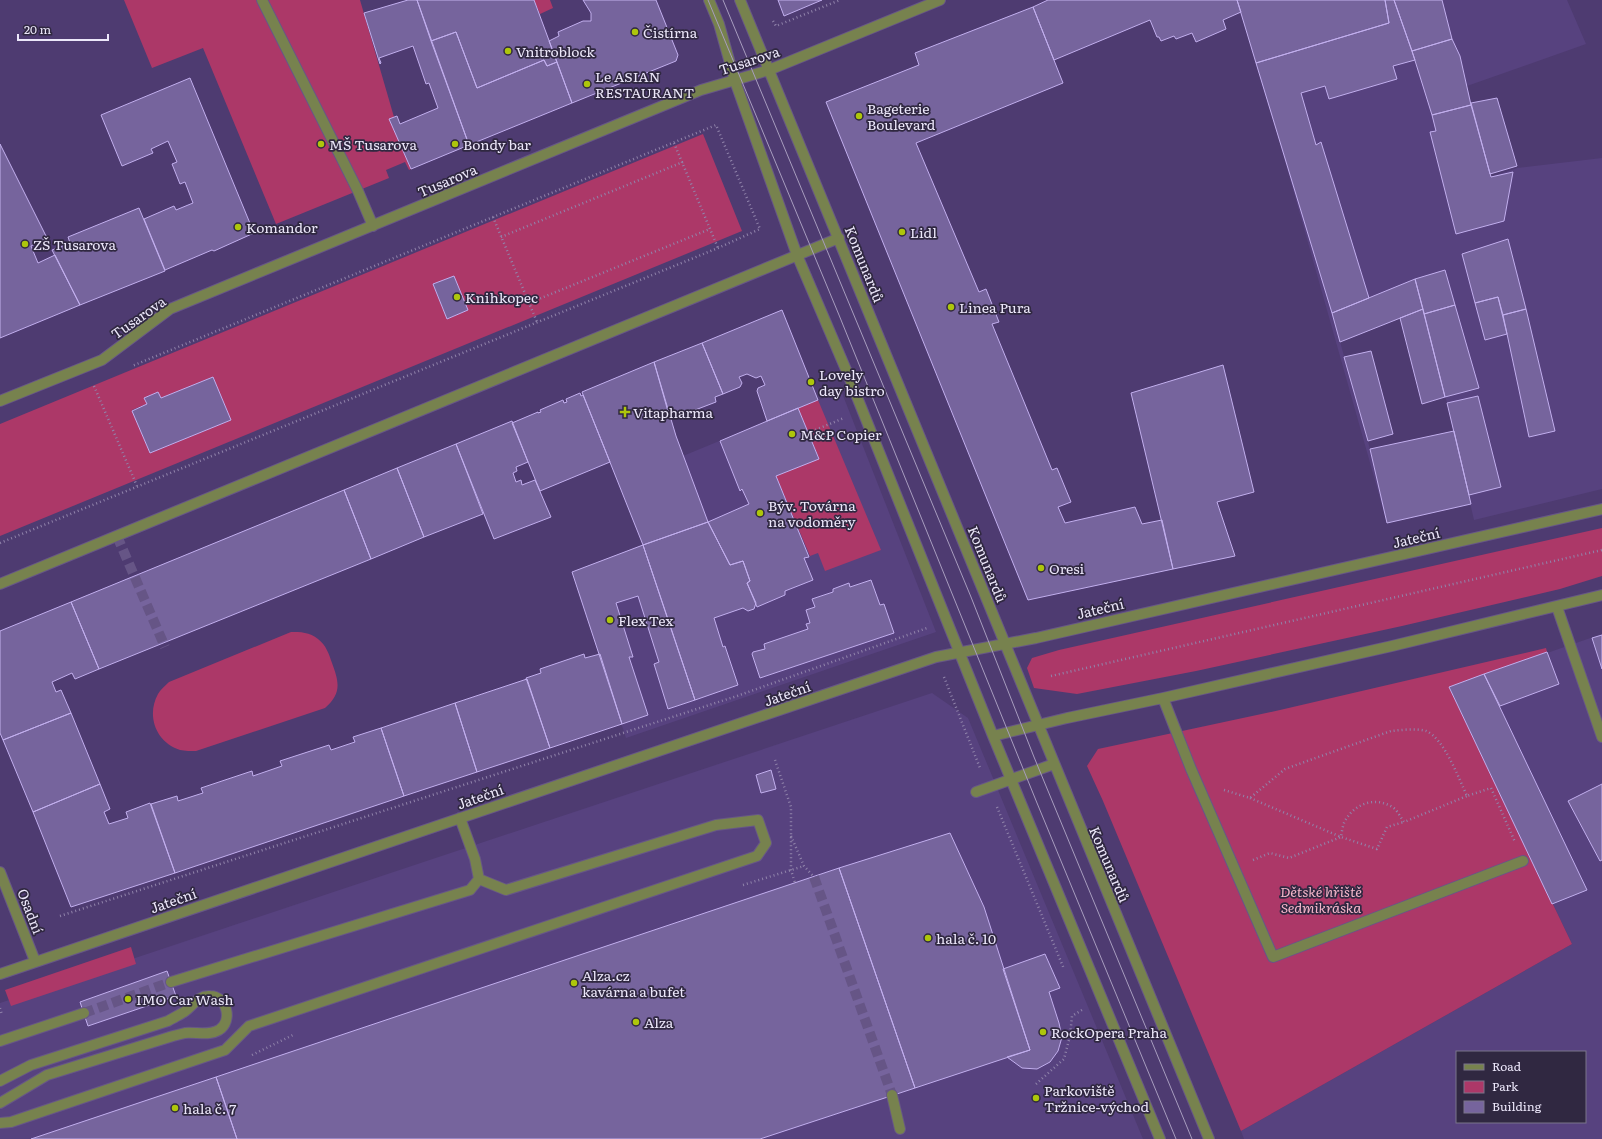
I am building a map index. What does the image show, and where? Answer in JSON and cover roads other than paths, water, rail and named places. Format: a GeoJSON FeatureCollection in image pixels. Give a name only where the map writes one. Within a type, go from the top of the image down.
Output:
{"type":"FeatureCollection","features":[{"type":"Feature","properties":{"kind":"street"},"geometry":{"type":"LineString","coordinates":[[262,0],[358,191],[373,226]]}},
{"type":"Feature","properties":{"kind":"street"},"geometry":{"type":"LineString","coordinates":[[709,0],[719,24],[735,81],[797,255],[850,379],[993,736],[1160,1139]]}},
{"type":"Feature","properties":{"kind":"street","name":"Komunardů"},"geometry":{"type":"LineString","coordinates":[[740,0],[1209,1139]]}},
{"type":"Feature","properties":{"kind":"street","name":"Tusarova"},"geometry":{"type":"LineString","coordinates":[[0,401],[102,360],[170,309],[701,90],[769,70],[940,0]]}},
{"type":"Feature","properties":{"kind":"street"},"geometry":{"type":"LineString","coordinates":[[0,584],[839,238]]}},
{"type":"Feature","properties":{"kind":"street","name":"Jateční"},"geometry":{"type":"LineString","coordinates":[[0,974],[936,657],[1005,644],[1602,509]]}},
{"type":"Feature","properties":{"kind":"street"},"geometry":{"type":"LineString","coordinates":[[993,736],[1558,607],[1602,595]]}},
{"type":"Feature","properties":{"kind":"street"},"geometry":{"type":"LineString","coordinates":[[1558,607],[1602,737]]}},
{"type":"Feature","properties":{"kind":"street"},"geometry":{"type":"LineString","coordinates":[[1163,698],[1196,783],[1272,957],[1523,861]]}},
{"type":"Feature","properties":{"kind":"street"},"geometry":{"type":"LineString","coordinates":[[976,792],[1054,764]]}},
{"type":"Feature","properties":{"kind":"street"},"geometry":{"type":"LineString","coordinates":[[460,818],[475,859],[479,879]]}},
{"type":"Feature","properties":{"kind":"street"},"geometry":{"type":"LineString","coordinates":[[0,1123],[11,1122],[225,1050],[250,1026],[757,856],[766,844],[758,820],[716,825],[506,890],[479,879]]}},
{"type":"Feature","properties":{"kind":"street","name":"Osadní"},"geometry":{"type":"LineString","coordinates":[[0,872],[35,962]]}},
{"type":"Feature","properties":{"kind":"street"},"geometry":{"type":"LineString","coordinates":[[171,982],[470,890],[479,879]]}},
{"type":"Feature","properties":{"kind":"street"},"geometry":{"type":"LineString","coordinates":[[0,1081],[31,1065],[168,1021],[186,1011],[195,1001],[202,997],[210,996],[218,998],[224,1003],[227,1011],[227,1018],[220,1030],[214,1032],[185,1033],[173,1036],[47,1075],[0,1103]]}},
{"type":"Feature","properties":{"kind":"street"},"geometry":{"type":"LineString","coordinates":[[0,1041],[84,1013]]}},
{"type":"Feature","properties":{"kind":"street"},"geometry":{"type":"LineString","coordinates":[[892,1095],[900,1129]]}},
{"type":"Feature","properties":{"kind":"tunnel"},"geometry":{"type":"LineString","coordinates":[[117,536],[165,647]]}},
{"type":"Feature","properties":{"kind":"tunnel"},"geometry":{"type":"LineString","coordinates":[[814,877],[892,1095]]}},
{"type":"Feature","properties":{"kind":"tunnel"},"geometry":{"type":"LineString","coordinates":[[84,1013],[171,982]]}},
{"type":"Feature","properties":{"kind":"tram line"},"geometry":{"type":"LineString","coordinates":[[708,0],[839,315],[1037,803],[1176,1139]]}},
{"type":"Feature","properties":{"kind":"tram line"},"geometry":{"type":"LineString","coordinates":[[723,0],[971,597],[1034,757],[1192,1139]]}},
{"type":"Feature","properties":{"kind":"place","name":"Čistírna"},"geometry":{"type":"Point","coordinates":[635,32]}},
{"type":"Feature","properties":{"kind":"place","name":"Vnitroblock"},"geometry":{"type":"Point","coordinates":[508,51]}},
{"type":"Feature","properties":{"kind":"place","name":"Le ASIAN RESTAURANT"},"geometry":{"type":"Point","coordinates":[587,84]}},
{"type":"Feature","properties":{"kind":"place","name":"Bageterie Boulevard"},"geometry":{"type":"Point","coordinates":[859,116]}},
{"type":"Feature","properties":{"kind":"place","name":"MŠ Tusarova"},"geometry":{"type":"Point","coordinates":[321,144]}},
{"type":"Feature","properties":{"kind":"place","name":"Bondy bar"},"geometry":{"type":"Point","coordinates":[455,144]}},
{"type":"Feature","properties":{"kind":"place","name":"Komandor"},"geometry":{"type":"Point","coordinates":[238,227]}},
{"type":"Feature","properties":{"kind":"place","name":"Lidl"},"geometry":{"type":"Point","coordinates":[902,232]}},
{"type":"Feature","properties":{"kind":"place","name":"ZŠ Tusarova"},"geometry":{"type":"Point","coordinates":[25,244]}},
{"type":"Feature","properties":{"kind":"place","name":"Knihkopec"},"geometry":{"type":"Point","coordinates":[457,297]}},
{"type":"Feature","properties":{"kind":"place","name":"Linea Pura"},"geometry":{"type":"Point","coordinates":[951,307]}},
{"type":"Feature","properties":{"kind":"place","name":"Lovely day bistro"},"geometry":{"type":"Point","coordinates":[811,382]}},
{"type":"Feature","properties":{"kind":"place","name":"Vitapharma"},"geometry":{"type":"Point","coordinates":[625,412]}},
{"type":"Feature","properties":{"kind":"place","name":"M&P Copier"},"geometry":{"type":"Point","coordinates":[792,434]}},
{"type":"Feature","properties":{"kind":"place","name":"Býv. Továrna na vodoměry"},"geometry":{"type":"Point","coordinates":[760,513]}},
{"type":"Feature","properties":{"kind":"place","name":"Oresi"},"geometry":{"type":"Point","coordinates":[1041,568]}},
{"type":"Feature","properties":{"kind":"place","name":"Flex Tex"},"geometry":{"type":"Point","coordinates":[610,620]}},
{"type":"Feature","properties":{"kind":"place","name":"hala č. 10"},"geometry":{"type":"Point","coordinates":[928,938]}},
{"type":"Feature","properties":{"kind":"place","name":"Alza.cz kavárna a bufet"},"geometry":{"type":"Point","coordinates":[574,983]}},
{"type":"Feature","properties":{"kind":"place","name":"IMO Car Wash"},"geometry":{"type":"Point","coordinates":[128,999]}},
{"type":"Feature","properties":{"kind":"place","name":"Alza"},"geometry":{"type":"Point","coordinates":[636,1022]}},
{"type":"Feature","properties":{"kind":"place","name":"RockOpera Praha"},"geometry":{"type":"Point","coordinates":[1043,1032]}},
{"type":"Feature","properties":{"kind":"place","name":"Parkoviště Tržnice-východ"},"geometry":{"type":"Point","coordinates":[1036,1098]}},
{"type":"Feature","properties":{"kind":"place","name":"hala č. 7"},"geometry":{"type":"Point","coordinates":[175,1108]}},
{"type":"Feature","properties":{"kind":"park label","name":"Dětské hřiště Sedmikráska"},"geometry":{"type":"Point","coordinates":[1321,900]}}]}
